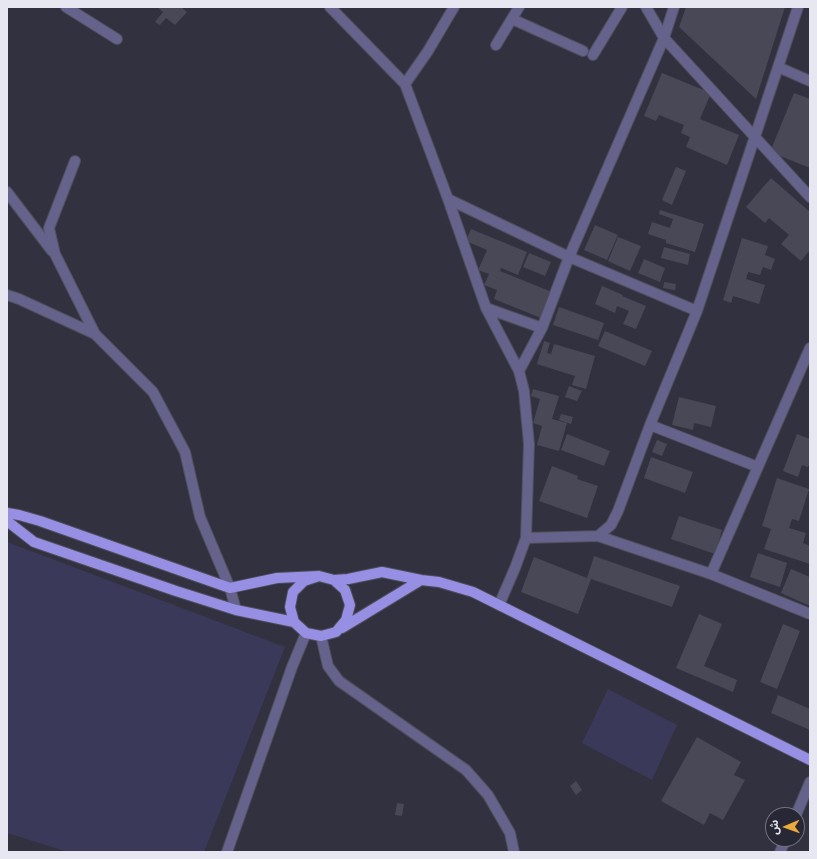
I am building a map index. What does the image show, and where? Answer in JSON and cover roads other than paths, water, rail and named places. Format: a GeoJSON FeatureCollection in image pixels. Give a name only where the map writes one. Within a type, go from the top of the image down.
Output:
{"type":"FeatureCollection","features":[{"type":"Feature","properties":{"kind":"main road"},"geometry":{"type":"LineString","coordinates":[[7,514],[18,515],[40,521],[230,588],[277,578],[319,576],[334,580],[348,579],[382,572],[420,580],[439,582],[473,592],[810,760]]}},
{"type":"Feature","properties":{"kind":"main road"},"geometry":{"type":"LineString","coordinates":[[7,521],[34,542],[236,610],[294,622],[306,633],[321,636],[336,632],[420,580]]}},
{"type":"Feature","properties":{"kind":"main road"},"geometry":{"type":"LineString","coordinates":[[294,622],[290,607],[293,592],[304,581],[319,576]]}},
{"type":"Feature","properties":{"kind":"main road"},"geometry":{"type":"LineString","coordinates":[[334,580],[345,590],[350,605],[346,620],[336,632]]}},
{"type":"Feature","properties":{"kind":"street"},"geometry":{"type":"LineString","coordinates":[[66,7],[117,39]]}},
{"type":"Feature","properties":{"kind":"street"},"geometry":{"type":"LineString","coordinates":[[330,7],[405,84],[448,199],[486,308],[519,371],[524,391],[529,444],[526,538],[499,605]]}},
{"type":"Feature","properties":{"kind":"street"},"geometry":{"type":"LineString","coordinates":[[405,84],[428,52],[454,7]]}},
{"type":"Feature","properties":{"kind":"street"},"geometry":{"type":"LineString","coordinates":[[496,45],[519,7]]}},
{"type":"Feature","properties":{"kind":"street"},"geometry":{"type":"LineString","coordinates":[[593,55],[622,7]]}},
{"type":"Feature","properties":{"kind":"street"},"geometry":{"type":"LineString","coordinates":[[646,7],[664,38],[810,197]]}},
{"type":"Feature","properties":{"kind":"street"},"geometry":{"type":"LineString","coordinates":[[519,371],[542,328],[569,257],[664,38],[674,7]]}},
{"type":"Feature","properties":{"kind":"street"},"geometry":{"type":"LineString","coordinates":[[598,536],[611,525],[618,511],[650,425],[697,312],[798,7]]}},
{"type":"Feature","properties":{"kind":"street"},"geometry":{"type":"LineString","coordinates":[[512,19],[583,52]]}},
{"type":"Feature","properties":{"kind":"street"},"geometry":{"type":"LineString","coordinates":[[778,67],[810,80]]}},
{"type":"Feature","properties":{"kind":"street"},"geometry":{"type":"LineString","coordinates":[[55,254],[49,228],[75,161]]}},
{"type":"Feature","properties":{"kind":"street"},"geometry":{"type":"LineString","coordinates":[[7,192],[55,254],[95,334],[153,392],[185,452],[200,517],[230,588],[236,610]]}},
{"type":"Feature","properties":{"kind":"street"},"geometry":{"type":"LineString","coordinates":[[448,199],[569,257],[697,312]]}},
{"type":"Feature","properties":{"kind":"street"},"geometry":{"type":"LineString","coordinates":[[7,295],[19,299],[95,334]]}},
{"type":"Feature","properties":{"kind":"street"},"geometry":{"type":"LineString","coordinates":[[486,308],[542,328]]}},
{"type":"Feature","properties":{"kind":"street"},"geometry":{"type":"LineString","coordinates":[[711,574],[810,348]]}},
{"type":"Feature","properties":{"kind":"street"},"geometry":{"type":"LineString","coordinates":[[650,425],[758,467]]}},
{"type":"Feature","properties":{"kind":"street"},"geometry":{"type":"LineString","coordinates":[[526,538],[598,536],[711,574],[810,614]]}},
{"type":"Feature","properties":{"kind":"street"},"geometry":{"type":"LineString","coordinates":[[226,852],[292,667],[306,633]]}},
{"type":"Feature","properties":{"kind":"street"},"geometry":{"type":"LineString","coordinates":[[321,636],[328,666],[339,681],[466,770],[488,794],[510,834],[514,852]]}},
{"type":"Feature","properties":{"kind":"street"},"geometry":{"type":"LineString","coordinates":[[799,807],[810,782]]}}]}
